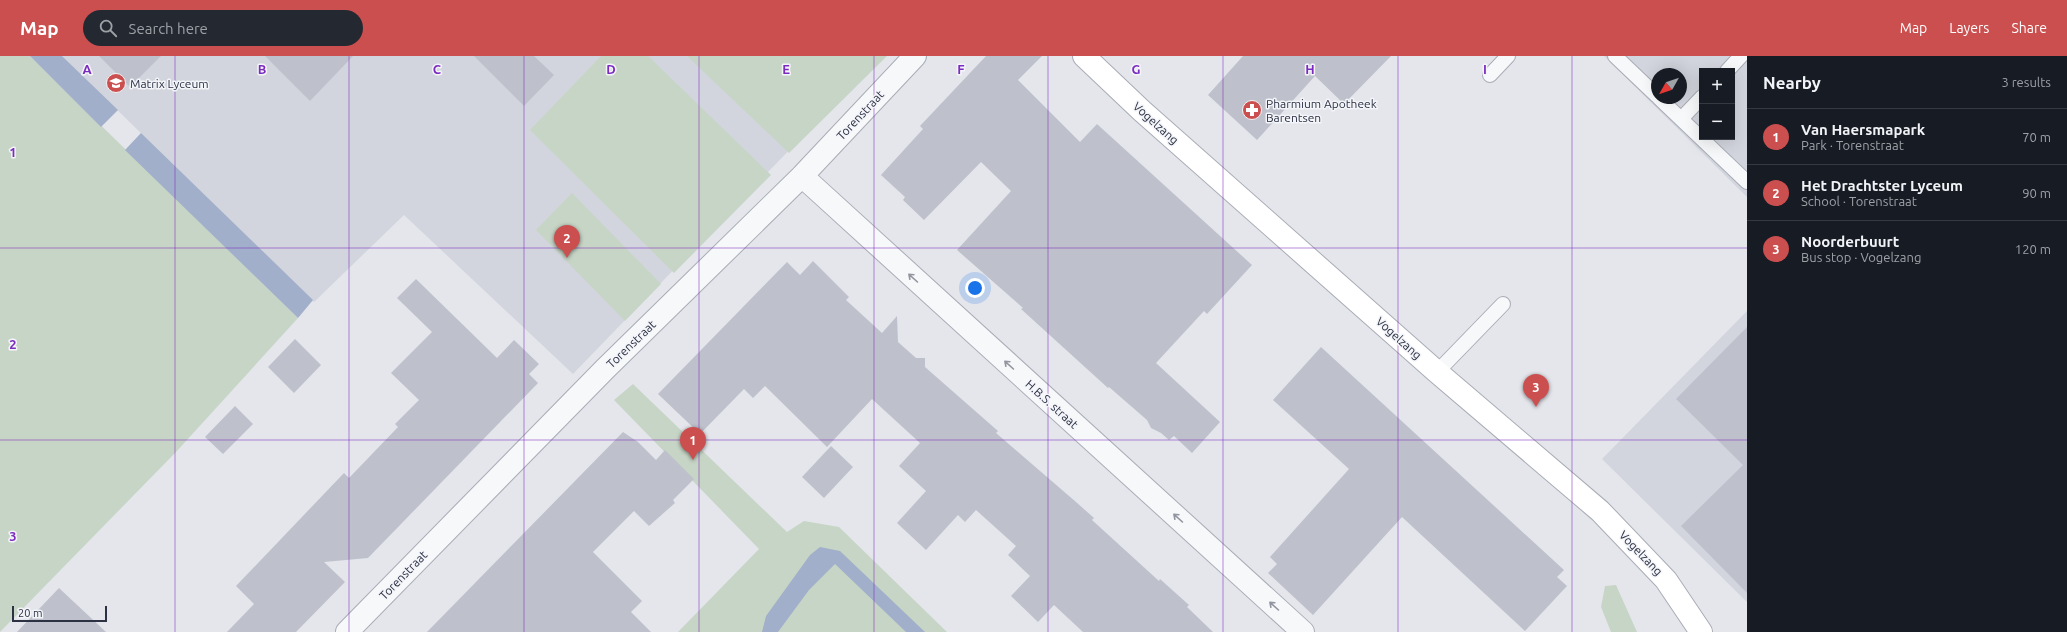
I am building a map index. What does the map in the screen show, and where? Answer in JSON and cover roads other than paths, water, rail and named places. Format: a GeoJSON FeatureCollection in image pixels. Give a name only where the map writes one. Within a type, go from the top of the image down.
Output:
{"type":"FeatureCollection","features":[{"type":"Feature","properties":{"kind":"street","name":"Torenstraat"},"geometry":{"type":"LineString","coordinates":[[347,632],[605,369],[802,176],[915,56]]}},
{"type":"Feature","properties":{"kind":"street","name":"Vogelzang"},"geometry":{"type":"LineString","coordinates":[[1084,56],[1148,116],[1437,372],[1600,511],[1666,580],[1701,632]]}},
{"type":"Feature","properties":{"kind":"street","name":"H.B.S. straat"},"geometry":{"type":"LineString","coordinates":[[802,176],[1303,632]]}},
{"type":"Feature","properties":{"kind":"lane"},"geometry":{"type":"LineString","coordinates":[[1490,75],[1508,56]]}},
{"type":"Feature","properties":{"kind":"lane"},"geometry":{"type":"LineString","coordinates":[[1615,56],[1651,90]]}},
{"type":"Feature","properties":{"kind":"lane"},"geometry":{"type":"LineString","coordinates":[[1729,68],[1741,56]]}},
{"type":"Feature","properties":{"kind":"lane"},"geometry":{"type":"LineString","coordinates":[[1681,119],[1699,100]]}},
{"type":"Feature","properties":{"kind":"lane"},"geometry":{"type":"LineString","coordinates":[[1665,104],[1747,182]]}},
{"type":"Feature","properties":{"kind":"lane"},"geometry":{"type":"LineString","coordinates":[[1437,372],[1503,304]]}},
{"type":"Feature","properties":{"kind":"water"},"geometry":{"type":"Polygon","coordinates":[[[30,56],[62,56],[118,110],[101,127],[30,56]]]}},
{"type":"Feature","properties":{"kind":"water"},"geometry":{"type":"Polygon","coordinates":[[[141,133],[313,300],[298,318],[125,150],[141,133]]]}},
{"type":"Feature","properties":{"kind":"water"},"geometry":{"type":"Polygon","coordinates":[[[820,547],[840,551],[925,632],[906,632],[835,564],[809,590],[778,632],[762,632],[766,616],[810,555],[820,547]]]}},
{"type":"Feature","properties":{"kind":"place","name":"Matrix Lyceum"},"geometry":{"type":"Point","coordinates":[116,83]}},
{"type":"Feature","properties":{"kind":"place","name":"Pharmium Apotheek Barentsen"},"geometry":{"type":"Point","coordinates":[1252,110]}},
{"type":"Feature","properties":{"kind":"place","name":"Het Drachtster Lyceum"},"geometry":{"type":"Point","coordinates":[567,258]}},
{"type":"Feature","properties":{"kind":"place","name":"Noorderbuurt"},"geometry":{"type":"Point","coordinates":[1536,407]}},
{"type":"Feature","properties":{"kind":"place","name":"Van Haersmapark"},"geometry":{"type":"Point","coordinates":[693,460]}}]}
